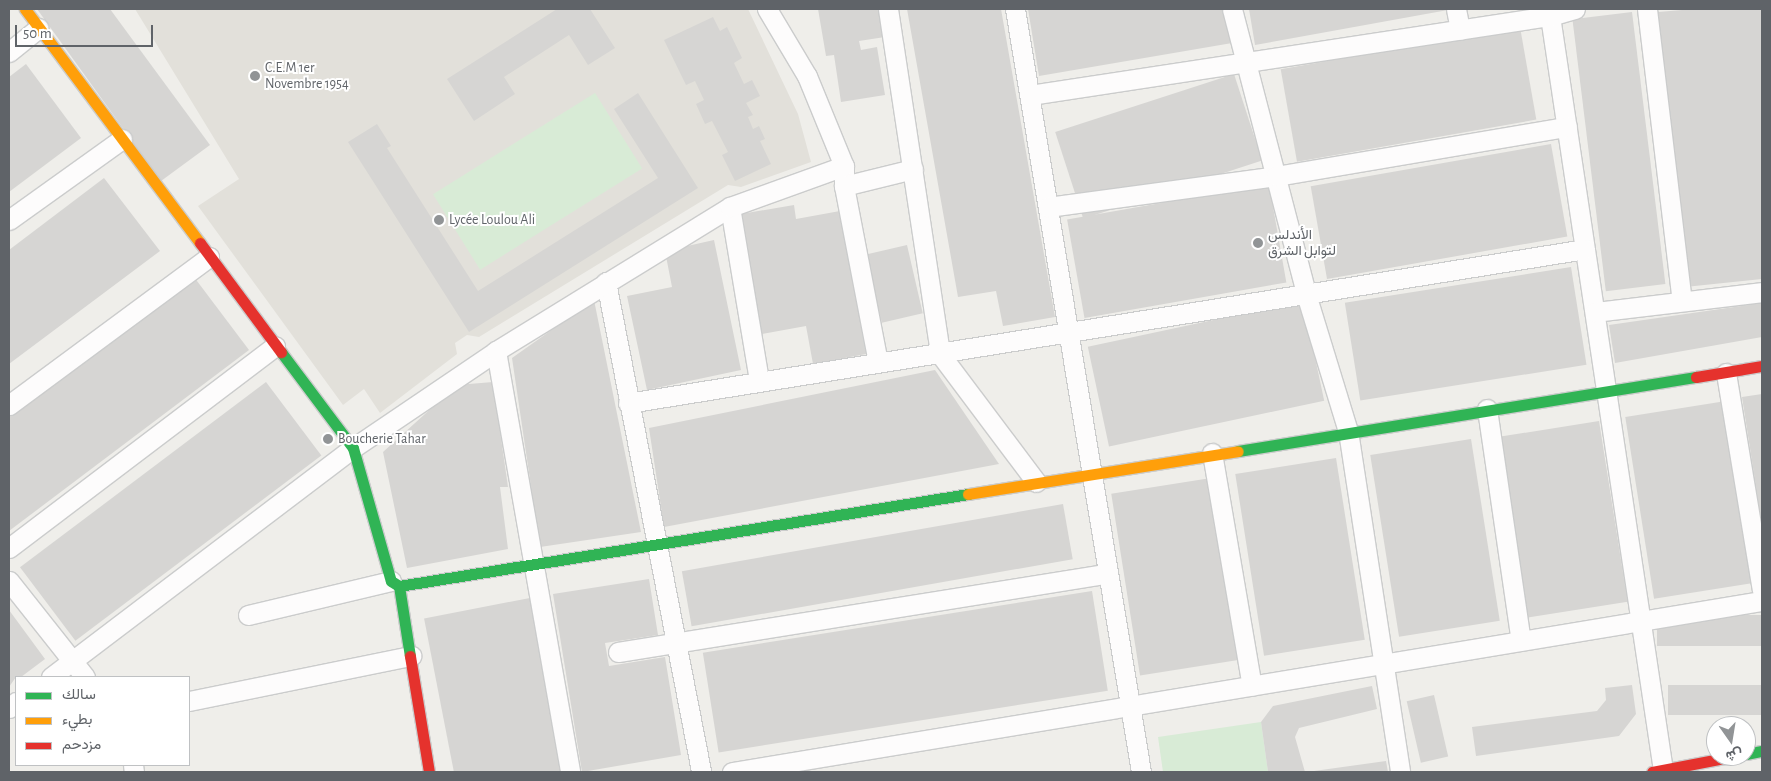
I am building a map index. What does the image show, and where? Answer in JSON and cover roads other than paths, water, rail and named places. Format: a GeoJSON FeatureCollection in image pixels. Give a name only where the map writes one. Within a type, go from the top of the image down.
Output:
{"type":"FeatureCollection","features":[{"type":"Feature","properties":{"kind":"street"},"geometry":{"type":"LineString","coordinates":[[25,9],[274,346],[353,448],[395,584],[411,656],[429,772]]}},
{"type":"Feature","properties":{"kind":"street"},"geometry":{"type":"LineString","coordinates":[[767,9],[806,76],[844,166],[844,186],[878,362]]}},
{"type":"Feature","properties":{"kind":"street"},"geometry":{"type":"LineString","coordinates":[[888,9],[940,354],[1036,482]]}},
{"type":"Feature","properties":{"kind":"street"},"geometry":{"type":"LineString","coordinates":[[1015,9],[1141,772]]}},
{"type":"Feature","properties":{"kind":"street"},"geometry":{"type":"LineString","coordinates":[[1232,9],[1306,294],[1348,431],[1400,772]]}},
{"type":"Feature","properties":{"kind":"street"},"geometry":{"type":"LineString","coordinates":[[1456,9],[1460,30]]}},
{"type":"Feature","properties":{"kind":"street"},"geometry":{"type":"LineString","coordinates":[[1030,95],[1550,16],[1575,9]]}},
{"type":"Feature","properties":{"kind":"street"},"geometry":{"type":"LineString","coordinates":[[1647,9],[1682,301]]}},
{"type":"Feature","properties":{"kind":"street"},"geometry":{"type":"LineString","coordinates":[[1550,16],[1641,621],[1658,771],[1706,762]]}},
{"type":"Feature","properties":{"kind":"street"},"geometry":{"type":"LineString","coordinates":[[9,52],[39,28]]}},
{"type":"Feature","properties":{"kind":"street"},"geometry":{"type":"LineString","coordinates":[[1048,207],[1276,176],[1567,127]]}},
{"type":"Feature","properties":{"kind":"street"},"geometry":{"type":"LineString","coordinates":[[9,220],[122,139]]}},
{"type":"Feature","properties":{"kind":"street"},"geometry":{"type":"LineString","coordinates":[[51,676],[353,448],[496,351],[730,207],[844,166]]}},
{"type":"Feature","properties":{"kind":"street"},"geometry":{"type":"LineString","coordinates":[[844,186],[913,169]]}},
{"type":"Feature","properties":{"kind":"street"},"geometry":{"type":"LineString","coordinates":[[730,207],[759,380]]}},
{"type":"Feature","properties":{"kind":"street"},"geometry":{"type":"LineString","coordinates":[[628,403],[759,380],[940,354],[1585,249]]}},
{"type":"Feature","properties":{"kind":"street"},"geometry":{"type":"LineString","coordinates":[[9,404],[209,257]]}},
{"type":"Feature","properties":{"kind":"street"},"geometry":{"type":"LineString","coordinates":[[606,282],[701,772]]}},
{"type":"Feature","properties":{"kind":"street"},"geometry":{"type":"LineString","coordinates":[[1595,312],[1762,292]]}},
{"type":"Feature","properties":{"kind":"street"},"geometry":{"type":"LineString","coordinates":[[9,548],[274,346]]}},
{"type":"Feature","properties":{"kind":"street"},"geometry":{"type":"LineString","coordinates":[[496,351],[570,772]]}},
{"type":"Feature","properties":{"kind":"street"},"geometry":{"type":"LineString","coordinates":[[248,615],[395,584],[657,544],[1486,408],[1726,373],[1762,366]]}},
{"type":"Feature","properties":{"kind":"street"},"geometry":{"type":"LineString","coordinates":[[1726,373],[1762,590]]}},
{"type":"Feature","properties":{"kind":"street"},"geometry":{"type":"LineString","coordinates":[[1486,408],[1522,641]]}},
{"type":"Feature","properties":{"kind":"street"},"geometry":{"type":"LineString","coordinates":[[1212,453],[1252,686]]}},
{"type":"Feature","properties":{"kind":"street"},"geometry":{"type":"LineString","coordinates":[[618,652],[677,645],[1108,574]]}},
{"type":"Feature","properties":{"kind":"street"},"geometry":{"type":"LineString","coordinates":[[9,581],[71,662],[84,676]]}},
{"type":"Feature","properties":{"kind":"street"},"geometry":{"type":"LineString","coordinates":[[732,772],[777,769],[1130,706],[1762,601]]}},
{"type":"Feature","properties":{"kind":"street"},"geometry":{"type":"LineString","coordinates":[[190,701],[411,656]]}},
{"type":"Feature","properties":{"kind":"place","name":"C.E.M 1er Novembre 1954"},"geometry":{"type":"Point","coordinates":[255,76]}},
{"type":"Feature","properties":{"kind":"place","name":"Lycée Loulou Ali"},"geometry":{"type":"Point","coordinates":[439,220]}},
{"type":"Feature","properties":{"kind":"place","name":"الأندلس لتوابل الشرق"},"geometry":{"type":"Point","coordinates":[1258,243]}},
{"type":"Feature","properties":{"kind":"place","name":"Boucherie Tahar"},"geometry":{"type":"Point","coordinates":[328,439]}}]}
